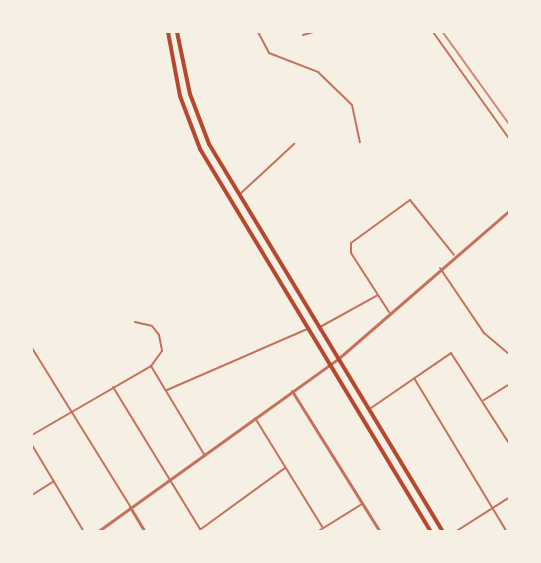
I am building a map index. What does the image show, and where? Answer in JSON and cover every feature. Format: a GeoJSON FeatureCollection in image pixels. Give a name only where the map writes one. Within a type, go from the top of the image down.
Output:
{"type":"FeatureCollection","features":[{"type":"Feature","properties":{"kind":"main road"},"geometry":{"type":"LineString","coordinates":[[168,32],[180,96],[200,148],[431,531]]}},
{"type":"Feature","properties":{"kind":"main road"},"geometry":{"type":"LineString","coordinates":[[177,32],[198,118],[294,286],[371,408],[444,531]]}},
{"type":"Feature","properties":{"kind":"street"},"geometry":{"type":"LineString","coordinates":[[258,32],[269,53],[318,72],[352,105],[360,142]]}},
{"type":"Feature","properties":{"kind":"street"},"geometry":{"type":"LineString","coordinates":[[303,35],[314,32]]}},
{"type":"Feature","properties":{"kind":"street"},"geometry":{"type":"LineString","coordinates":[[433,32],[510,140]]}},
{"type":"Feature","properties":{"kind":"street"},"geometry":{"type":"LineString","coordinates":[[240,194],[294,144]]}},
{"type":"Feature","properties":{"kind":"street"},"geometry":{"type":"LineString","coordinates":[[389,312],[350,247],[405,201],[417,203],[454,255]]}},
{"type":"Feature","properties":{"kind":"street"},"geometry":{"type":"LineString","coordinates":[[97,531],[339,358],[440,267],[510,210]]}},
{"type":"Feature","properties":{"kind":"street"},"geometry":{"type":"LineString","coordinates":[[440,267],[484,333],[508,353]]}},
{"type":"Feature","properties":{"kind":"street"},"geometry":{"type":"LineString","coordinates":[[320,327],[378,295]]}},
{"type":"Feature","properties":{"kind":"street"},"geometry":{"type":"LineString","coordinates":[[32,435],[151,366],[162,351],[159,335],[152,326],[135,322]]}},
{"type":"Feature","properties":{"kind":"street"},"geometry":{"type":"LineString","coordinates":[[167,390],[308,329]]}},
{"type":"Feature","properties":{"kind":"street"},"geometry":{"type":"LineString","coordinates":[[32,348],[145,531]]}},
{"type":"Feature","properties":{"kind":"street"},"geometry":{"type":"LineString","coordinates":[[371,408],[451,352],[509,444]]}},
{"type":"Feature","properties":{"kind":"street"},"geometry":{"type":"LineString","coordinates":[[151,366],[205,456]]}},
{"type":"Feature","properties":{"kind":"street"},"geometry":{"type":"LineString","coordinates":[[414,378],[507,531]]}},
{"type":"Feature","properties":{"kind":"street"},"geometry":{"type":"LineString","coordinates":[[483,401],[510,384]]}},
{"type":"Feature","properties":{"kind":"street"},"geometry":{"type":"LineString","coordinates":[[113,387],[201,530],[285,468]]}},
{"type":"Feature","properties":{"kind":"street"},"geometry":{"type":"LineString","coordinates":[[292,391],[380,531]]}},
{"type":"Feature","properties":{"kind":"street"},"geometry":{"type":"LineString","coordinates":[[255,418],[323,528]]}},
{"type":"Feature","properties":{"kind":"street"},"geometry":{"type":"LineString","coordinates":[[32,445],[84,531]]}},
{"type":"Feature","properties":{"kind":"street"},"geometry":{"type":"LineString","coordinates":[[32,495],[54,481]]}},
{"type":"Feature","properties":{"kind":"street"},"geometry":{"type":"LineString","coordinates":[[455,531],[510,497]]}},
{"type":"Feature","properties":{"kind":"street"},"geometry":{"type":"LineString","coordinates":[[317,531],[362,504]]}},
{"type":"Feature","properties":{"kind":"railway"},"geometry":{"type":"LineString","coordinates":[[443,32],[510,125]]}}]}
